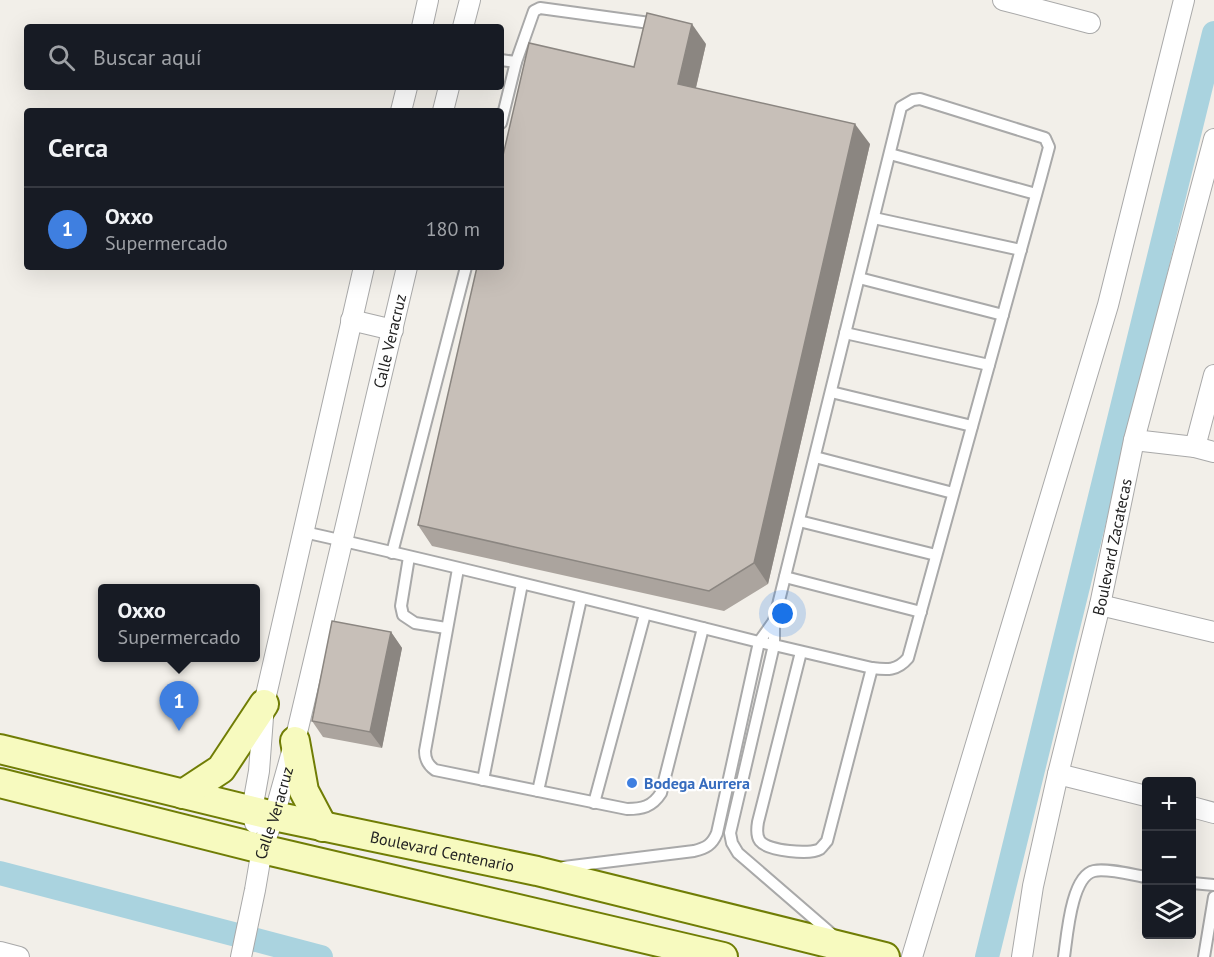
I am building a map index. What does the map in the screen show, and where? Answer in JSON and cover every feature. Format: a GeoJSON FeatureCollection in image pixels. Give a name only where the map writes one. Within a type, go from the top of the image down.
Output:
{"type":"FeatureCollection","features":[{"type":"Feature","properties":{"kind":"main road"},"geometry":{"type":"LineString","coordinates":[[183,794],[221,769],[264,704]]}},
{"type":"Feature","properties":{"kind":"main road"},"geometry":{"type":"LineString","coordinates":[[295,741],[304,791],[323,827]]}},
{"type":"Feature","properties":{"kind":"main road","name":"Boulevard Centenario"},"geometry":{"type":"LineString","coordinates":[[0,749],[323,827],[537,871],[885,957]]}},
{"type":"Feature","properties":{"kind":"main road"},"geometry":{"type":"LineString","coordinates":[[0,783],[262,849],[723,957]]}},
{"type":"Feature","properties":{"kind":"street"},"geometry":{"type":"LineString","coordinates":[[423,24],[428,0]]}},
{"type":"Feature","properties":{"kind":"street"},"geometry":{"type":"LineString","coordinates":[[464,24],[470,0]]}},
{"type":"Feature","properties":{"kind":"street"},"geometry":{"type":"LineString","coordinates":[[912,957],[1108,305],[1184,0]]}},
{"type":"Feature","properties":{"kind":"street"},"geometry":{"type":"LineString","coordinates":[[1011,1],[1090,23]]}},
{"type":"Feature","properties":{"kind":"street"},"geometry":{"type":"LineString","coordinates":[[402,108],[406,90]]}},
{"type":"Feature","properties":{"kind":"street"},"geometry":{"type":"LineString","coordinates":[[444,108],[448,90]]}},
{"type":"Feature","properties":{"kind":"street","name":"Boulevard Zacatecas"},"geometry":{"type":"LineString","coordinates":[[1022,957],[1033,886],[1100,604],[1134,440],[1214,139]]}},
{"type":"Feature","properties":{"kind":"street","name":"Calle Veracruz"},"geometry":{"type":"LineString","coordinates":[[242,953],[262,849],[263,813],[259,771],[264,704],[363,270]]}},
{"type":"Feature","properties":{"kind":"street","name":"Calle Veracruz"},"geometry":{"type":"LineString","coordinates":[[263,813],[295,741],[406,270]]}},
{"type":"Feature","properties":{"kind":"street"},"geometry":{"type":"LineString","coordinates":[[351,320],[393,330]]}},
{"type":"Feature","properties":{"kind":"street"},"geometry":{"type":"LineString","coordinates":[[1134,440],[1205,450],[1214,375]]}},
{"type":"Feature","properties":{"kind":"street"},"geometry":{"type":"LineString","coordinates":[[1100,604],[1214,632]]}},
{"type":"Feature","properties":{"kind":"street"},"geometry":{"type":"LineString","coordinates":[[1058,774],[1142,795]]}},
{"type":"Feature","properties":{"kind":"street"},"geometry":{"type":"LineString","coordinates":[[1196,808],[1214,813]]}},
{"type":"Feature","properties":{"kind":"street"},"geometry":{"type":"LineString","coordinates":[[0,952],[19,957]]}},
{"type":"Feature","properties":{"kind":"lane"},"geometry":{"type":"LineString","coordinates":[[504,111],[516,62],[532,14],[540,8],[664,24]]}},
{"type":"Feature","properties":{"kind":"lane"},"geometry":{"type":"LineString","coordinates":[[504,60],[516,62]]}},
{"type":"Feature","properties":{"kind":"lane"},"geometry":{"type":"LineString","coordinates":[[304,532],[759,642],[774,645],[872,668],[894,669],[902,665],[908,658],[1049,147],[1045,138],[920,99],[901,106],[774,621],[774,645],[730,833],[732,843],[738,853],[848,948]]}},
{"type":"Feature","properties":{"kind":"lane"},"geometry":{"type":"LineString","coordinates":[[890,154],[1036,194]]}},
{"type":"Feature","properties":{"kind":"lane"},"geometry":{"type":"LineString","coordinates":[[874,218],[1021,250]]}},
{"type":"Feature","properties":{"kind":"lane"},"geometry":{"type":"LineString","coordinates":[[392,553],[465,270]]}},
{"type":"Feature","properties":{"kind":"lane"},"geometry":{"type":"LineString","coordinates":[[859,278],[1003,315]]}},
{"type":"Feature","properties":{"kind":"lane"},"geometry":{"type":"LineString","coordinates":[[845,333],[989,365]]}},
{"type":"Feature","properties":{"kind":"lane"},"geometry":{"type":"LineString","coordinates":[[831,392],[972,426]]}},
{"type":"Feature","properties":{"kind":"lane"},"geometry":{"type":"LineString","coordinates":[[815,457],[953,493]]}},
{"type":"Feature","properties":{"kind":"lane"},"geometry":{"type":"LineString","coordinates":[[799,521],[936,555]]}},
{"type":"Feature","properties":{"kind":"lane"},"geometry":{"type":"LineString","coordinates":[[409,557],[401,606],[403,615],[415,623],[446,628]]}},
{"type":"Feature","properties":{"kind":"lane"},"geometry":{"type":"LineString","coordinates":[[458,569],[424,751],[429,766],[435,770],[627,810],[638,809],[655,802],[661,793],[703,628]]}},
{"type":"Feature","properties":{"kind":"lane"},"geometry":{"type":"LineString","coordinates":[[785,577],[921,612]]}},
{"type":"Feature","properties":{"kind":"lane"},"geometry":{"type":"LineString","coordinates":[[483,780],[522,584]]}},
{"type":"Feature","properties":{"kind":"lane"},"geometry":{"type":"LineString","coordinates":[[538,791],[581,598]]}},
{"type":"Feature","properties":{"kind":"lane"},"geometry":{"type":"LineString","coordinates":[[594,803],[645,614]]}},
{"type":"Feature","properties":{"kind":"lane"},"geometry":{"type":"LineString","coordinates":[[537,871],[694,851],[707,847],[717,833],[759,642],[774,621]]}},
{"type":"Feature","properties":{"kind":"lane"},"geometry":{"type":"LineString","coordinates":[[801,652],[758,822],[758,836],[767,847],[809,852],[820,849],[827,841],[872,668]]}},
{"type":"Feature","properties":{"kind":"lane"},"geometry":{"type":"LineString","coordinates":[[738,738],[752,740]]}},
{"type":"Feature","properties":{"kind":"lane"},"geometry":{"type":"LineString","coordinates":[[721,812],[735,815]]}},
{"type":"Feature","properties":{"kind":"lane"},"geometry":{"type":"LineString","coordinates":[[1064,957],[1076,892],[1080,882],[1087,874],[1096,871],[1142,877]]}},
{"type":"Feature","properties":{"kind":"lane"},"geometry":{"type":"LineString","coordinates":[[1196,883],[1214,885]]}},
{"type":"Feature","properties":{"kind":"lane"},"geometry":{"type":"LineString","coordinates":[[1204,957],[1214,897]]}},
{"type":"Feature","properties":{"kind":"building"},"geometry":{"type":"Polygon","coordinates":[[[647,13],[692,24],[678,84],[855,124],[754,563],[709,591],[418,525],[476,270],[504,270],[504,151],[529,43],[634,67],[647,13]]]}},
{"type":"Feature","properties":{"kind":"building"},"geometry":{"type":"Polygon","coordinates":[[[332,621],[391,632],[370,732],[312,721],[332,621]]]}},
{"type":"Feature","properties":{"kind":"waterway"},"geometry":{"type":"LineString","coordinates":[[987,957],[1214,33]]}},
{"type":"Feature","properties":{"kind":"waterway"},"geometry":{"type":"LineString","coordinates":[[0,873],[321,957]]}},
{"type":"Feature","properties":{"kind":"place","name":"Oxxo"},"geometry":{"type":"Point","coordinates":[179,731]}},
{"type":"Feature","properties":{"kind":"place","name":"Bodega Aurrera"},"geometry":{"type":"Point","coordinates":[632,783]}}]}
